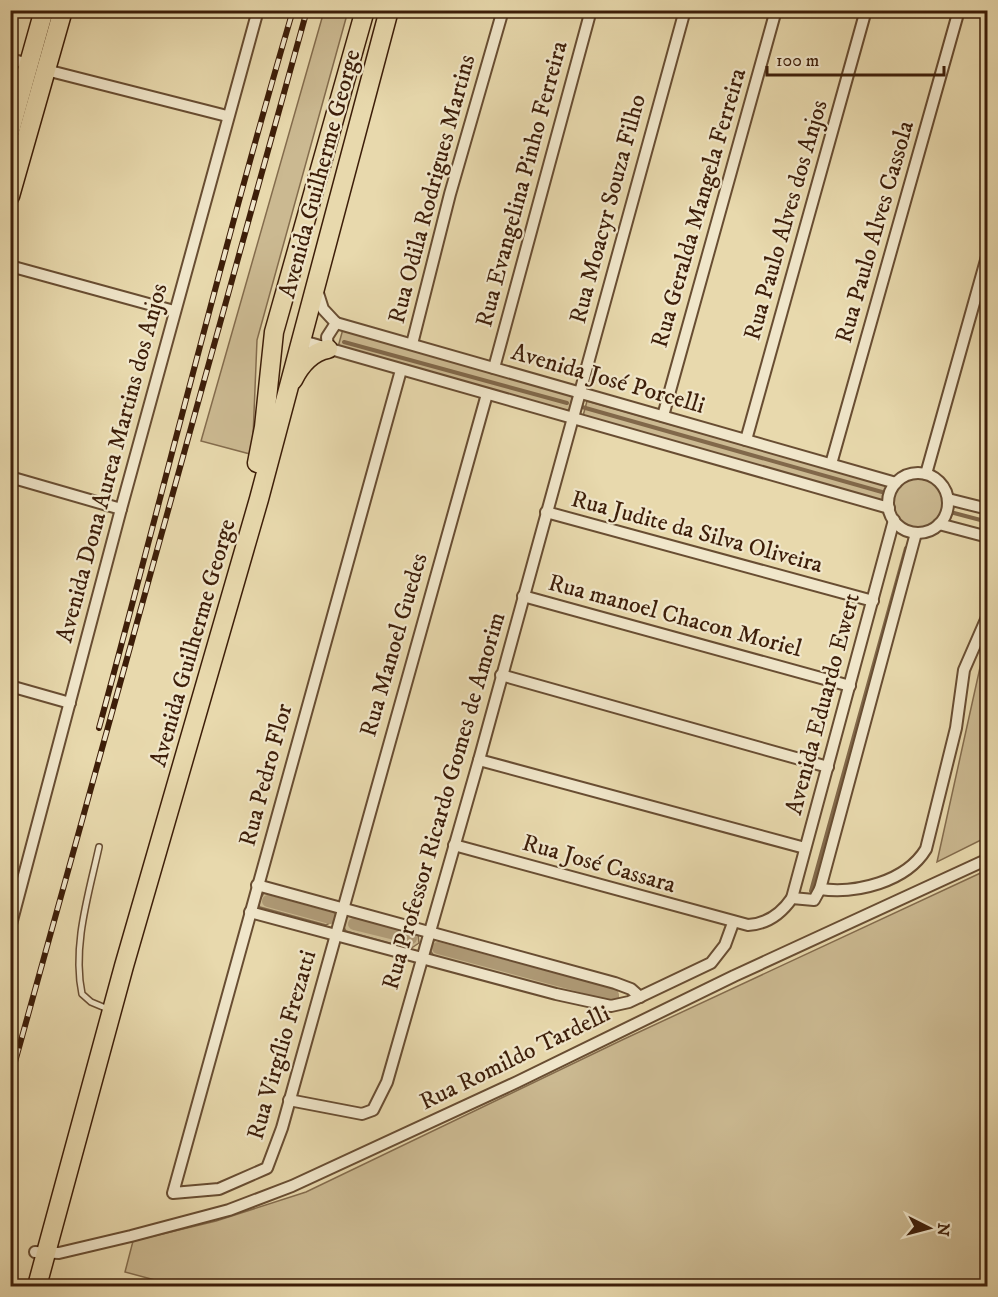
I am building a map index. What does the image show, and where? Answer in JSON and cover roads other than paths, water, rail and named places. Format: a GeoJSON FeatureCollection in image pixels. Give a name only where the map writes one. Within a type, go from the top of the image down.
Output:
{"type":"FeatureCollection","features":[{"type":"Feature","properties":{"kind":"main road"},"geometry":{"type":"LineString","coordinates":[[10,196],[37,67],[44,10]]}},
{"type":"Feature","properties":{"kind":"main road"},"geometry":{"type":"LineString","coordinates":[[10,131],[63,10]]}},
{"type":"Feature","properties":{"kind":"main road","name":"Avenida Guilherme George"},"geometry":{"type":"LineString","coordinates":[[37,1287],[40,1252],[103,1006],[256,466],[264,427],[274,332],[364,10]]}},
{"type":"Feature","properties":{"kind":"main road","name":"Avenida Guilherme George"},"geometry":{"type":"LineString","coordinates":[[25,1287],[40,1252],[288,390],[299,340],[389,10]]}},
{"type":"Feature","properties":{"kind":"main road"},"geometry":{"type":"LineString","coordinates":[[290,276],[282,330],[285,337],[299,340]]}},
{"type":"Feature","properties":{"kind":"main road"},"geometry":{"type":"LineString","coordinates":[[288,390],[297,373],[311,356],[317,351],[328,349]]}},
{"type":"Feature","properties":{"kind":"street","name":"Avenida Dona Aurea Martins dos Anjos"},"geometry":{"type":"LineString","coordinates":[[10,928],[14,898],[70,703],[174,311],[258,10]]}},
{"type":"Feature","properties":{"kind":"street","name":"Rua Odila Rodrigues Martins"},"geometry":{"type":"LineString","coordinates":[[412,344],[444,216],[503,10]]}},
{"type":"Feature","properties":{"kind":"street","name":"Rua Evangelina Pinho Ferreira"},"geometry":{"type":"LineString","coordinates":[[494,368],[591,10]]}},
{"type":"Feature","properties":{"kind":"street","name":"Rua Moacyr Souza Filho"},"geometry":{"type":"LineString","coordinates":[[571,418],[685,10]]}},
{"type":"Feature","properties":{"kind":"street","name":"Rua Geralda Mangela Ferreira"},"geometry":{"type":"LineString","coordinates":[[663,416],[776,10]]}},
{"type":"Feature","properties":{"kind":"street","name":"Rua Paulo Alves dos Anjos"},"geometry":{"type":"LineString","coordinates":[[746,440],[866,10]]}},
{"type":"Feature","properties":{"kind":"street","name":"Rua Paulo Alves Cassola"},"geometry":{"type":"LineString","coordinates":[[831,464],[959,10]]}},
{"type":"Feature","properties":{"kind":"street"},"geometry":{"type":"LineString","coordinates":[[10,59],[227,116]]}},
{"type":"Feature","properties":{"kind":"street"},"geometry":{"type":"LineString","coordinates":[[926,474],[987,253]]}},
{"type":"Feature","properties":{"kind":"street"},"geometry":{"type":"LineString","coordinates":[[10,266],[174,311]]}},
{"type":"Feature","properties":{"kind":"street"},"geometry":{"type":"LineString","coordinates":[[315,283],[323,309],[336,323],[327,337],[328,349]]}},
{"type":"Feature","properties":{"kind":"street","name":"Avenida José Porcelli"},"geometry":{"type":"LineString","coordinates":[[336,323],[896,483]]}},
{"type":"Feature","properties":{"kind":"street","name":"Avenida José Porcelli"},"geometry":{"type":"LineString","coordinates":[[299,340],[889,508]]}},
{"type":"Feature","properties":{"kind":"street","name":"Rua Pedro Flor"},"geometry":{"type":"LineString","coordinates":[[174,1193],[257,885],[401,370]]}},
{"type":"Feature","properties":{"kind":"street","name":"Rua Manoel Guedes"},"geometry":{"type":"LineString","coordinates":[[342,908],[488,394]]}},
{"type":"Feature","properties":{"kind":"street","name":"Rua Professor Ricardo Gomes de Amorim"},"geometry":{"type":"LineString","coordinates":[[289,1100],[362,1114],[373,1110],[387,1082],[479,760],[571,418]]}},
{"type":"Feature","properties":{"kind":"street"},"geometry":{"type":"LineString","coordinates":[[911,474],[926,474],[943,486],[948,499],[947,512],[939,524],[932,529],[916,533],[900,526],[894,520],[889,508],[891,492],[896,483],[911,474]]}},
{"type":"Feature","properties":{"kind":"street"},"geometry":{"type":"LineString","coordinates":[[10,477],[121,509]]}},
{"type":"Feature","properties":{"kind":"street"},"geometry":{"type":"LineString","coordinates":[[948,499],[987,509]]}},
{"type":"Feature","properties":{"kind":"street","name":"Rua Judite da Silva Oliveira"},"geometry":{"type":"LineString","coordinates":[[546,512],[873,601]]}},
{"type":"Feature","properties":{"kind":"street","name":"Avenida Eduardo Ewert"},"geometry":{"type":"LineString","coordinates":[[792,898],[894,520]]}},
{"type":"Feature","properties":{"kind":"street"},"geometry":{"type":"LineString","coordinates":[[939,524],[987,537]]}},
{"type":"Feature","properties":{"kind":"street","name":"Avenida Eduardo Ewert"},"geometry":{"type":"LineString","coordinates":[[820,889],[916,533]]}},
{"type":"Feature","properties":{"kind":"street","name":"Rua manoel Chacon Moriel"},"geometry":{"type":"LineString","coordinates":[[523,596],[849,686]]}},
{"type":"Feature","properties":{"kind":"street"},"geometry":{"type":"LineString","coordinates":[[792,898],[814,900],[820,889],[842,891],[864,888],[914,864],[926,849],[956,728],[964,670],[987,615]]}},
{"type":"Feature","properties":{"kind":"street"},"geometry":{"type":"LineString","coordinates":[[501,675],[828,767]]}},
{"type":"Feature","properties":{"kind":"street"},"geometry":{"type":"LineString","coordinates":[[10,686],[70,703]]}},
{"type":"Feature","properties":{"kind":"street"},"geometry":{"type":"LineString","coordinates":[[479,760],[805,848]]}},
{"type":"Feature","properties":{"kind":"street","name":"Rua José Cassara"},"geometry":{"type":"LineString","coordinates":[[454,845],[733,923],[759,924],[782,911],[792,898]]}},
{"type":"Feature","properties":{"kind":"street","name":"Rua Romildo Tardelli"},"geometry":{"type":"LineString","coordinates":[[40,1252],[75,1250],[229,1210],[324,1173],[734,976],[987,859]]}},
{"type":"Feature","properties":{"kind":"street"},"geometry":{"type":"LineString","coordinates":[[257,885],[615,983],[631,989],[640,997]]}},
{"type":"Feature","properties":{"kind":"street","name":"Rua Virgílio Frezatti"},"geometry":{"type":"LineString","coordinates":[[174,1193],[219,1189],[267,1168],[289,1100],[342,908]]}},
{"type":"Feature","properties":{"kind":"street"},"geometry":{"type":"LineString","coordinates":[[250,912],[603,1005],[620,1005],[711,963],[725,945],[733,923]]}},
{"type":"Feature","properties":{"kind":"lane"},"geometry":{"type":"LineString","coordinates":[[99,847],[82,929],[80,976],[82,994],[92,1002],[103,1006]]}},
{"type":"Feature","properties":{"kind":"waterway"},"geometry":{"type":"LineString","coordinates":[[344,342],[567,403]]}},
{"type":"Feature","properties":{"kind":"waterway"},"geometry":{"type":"LineString","coordinates":[[582,407],[882,492]]}},
{"type":"Feature","properties":{"kind":"waterway"},"geometry":{"type":"LineString","coordinates":[[954,513],[988,522]]}},
{"type":"Feature","properties":{"kind":"waterway"},"geometry":{"type":"LineString","coordinates":[[811,891],[906,548]]}},
{"type":"Feature","properties":{"kind":"waterway"},"geometry":{"type":"LineString","coordinates":[[268,901],[330,918]]}},
{"type":"Feature","properties":{"kind":"waterway"},"geometry":{"type":"LineString","coordinates":[[354,924],[411,938]]}},
{"type":"Feature","properties":{"kind":"waterway"},"geometry":{"type":"LineString","coordinates":[[438,948],[613,995]]}},
{"type":"Feature","properties":{"kind":"railway"},"geometry":{"type":"LineString","coordinates":[[99,728],[218,279],[293,10]]}},
{"type":"Feature","properties":{"kind":"railway"},"geometry":{"type":"LineString","coordinates":[[10,1080],[307,10]]}}]}
